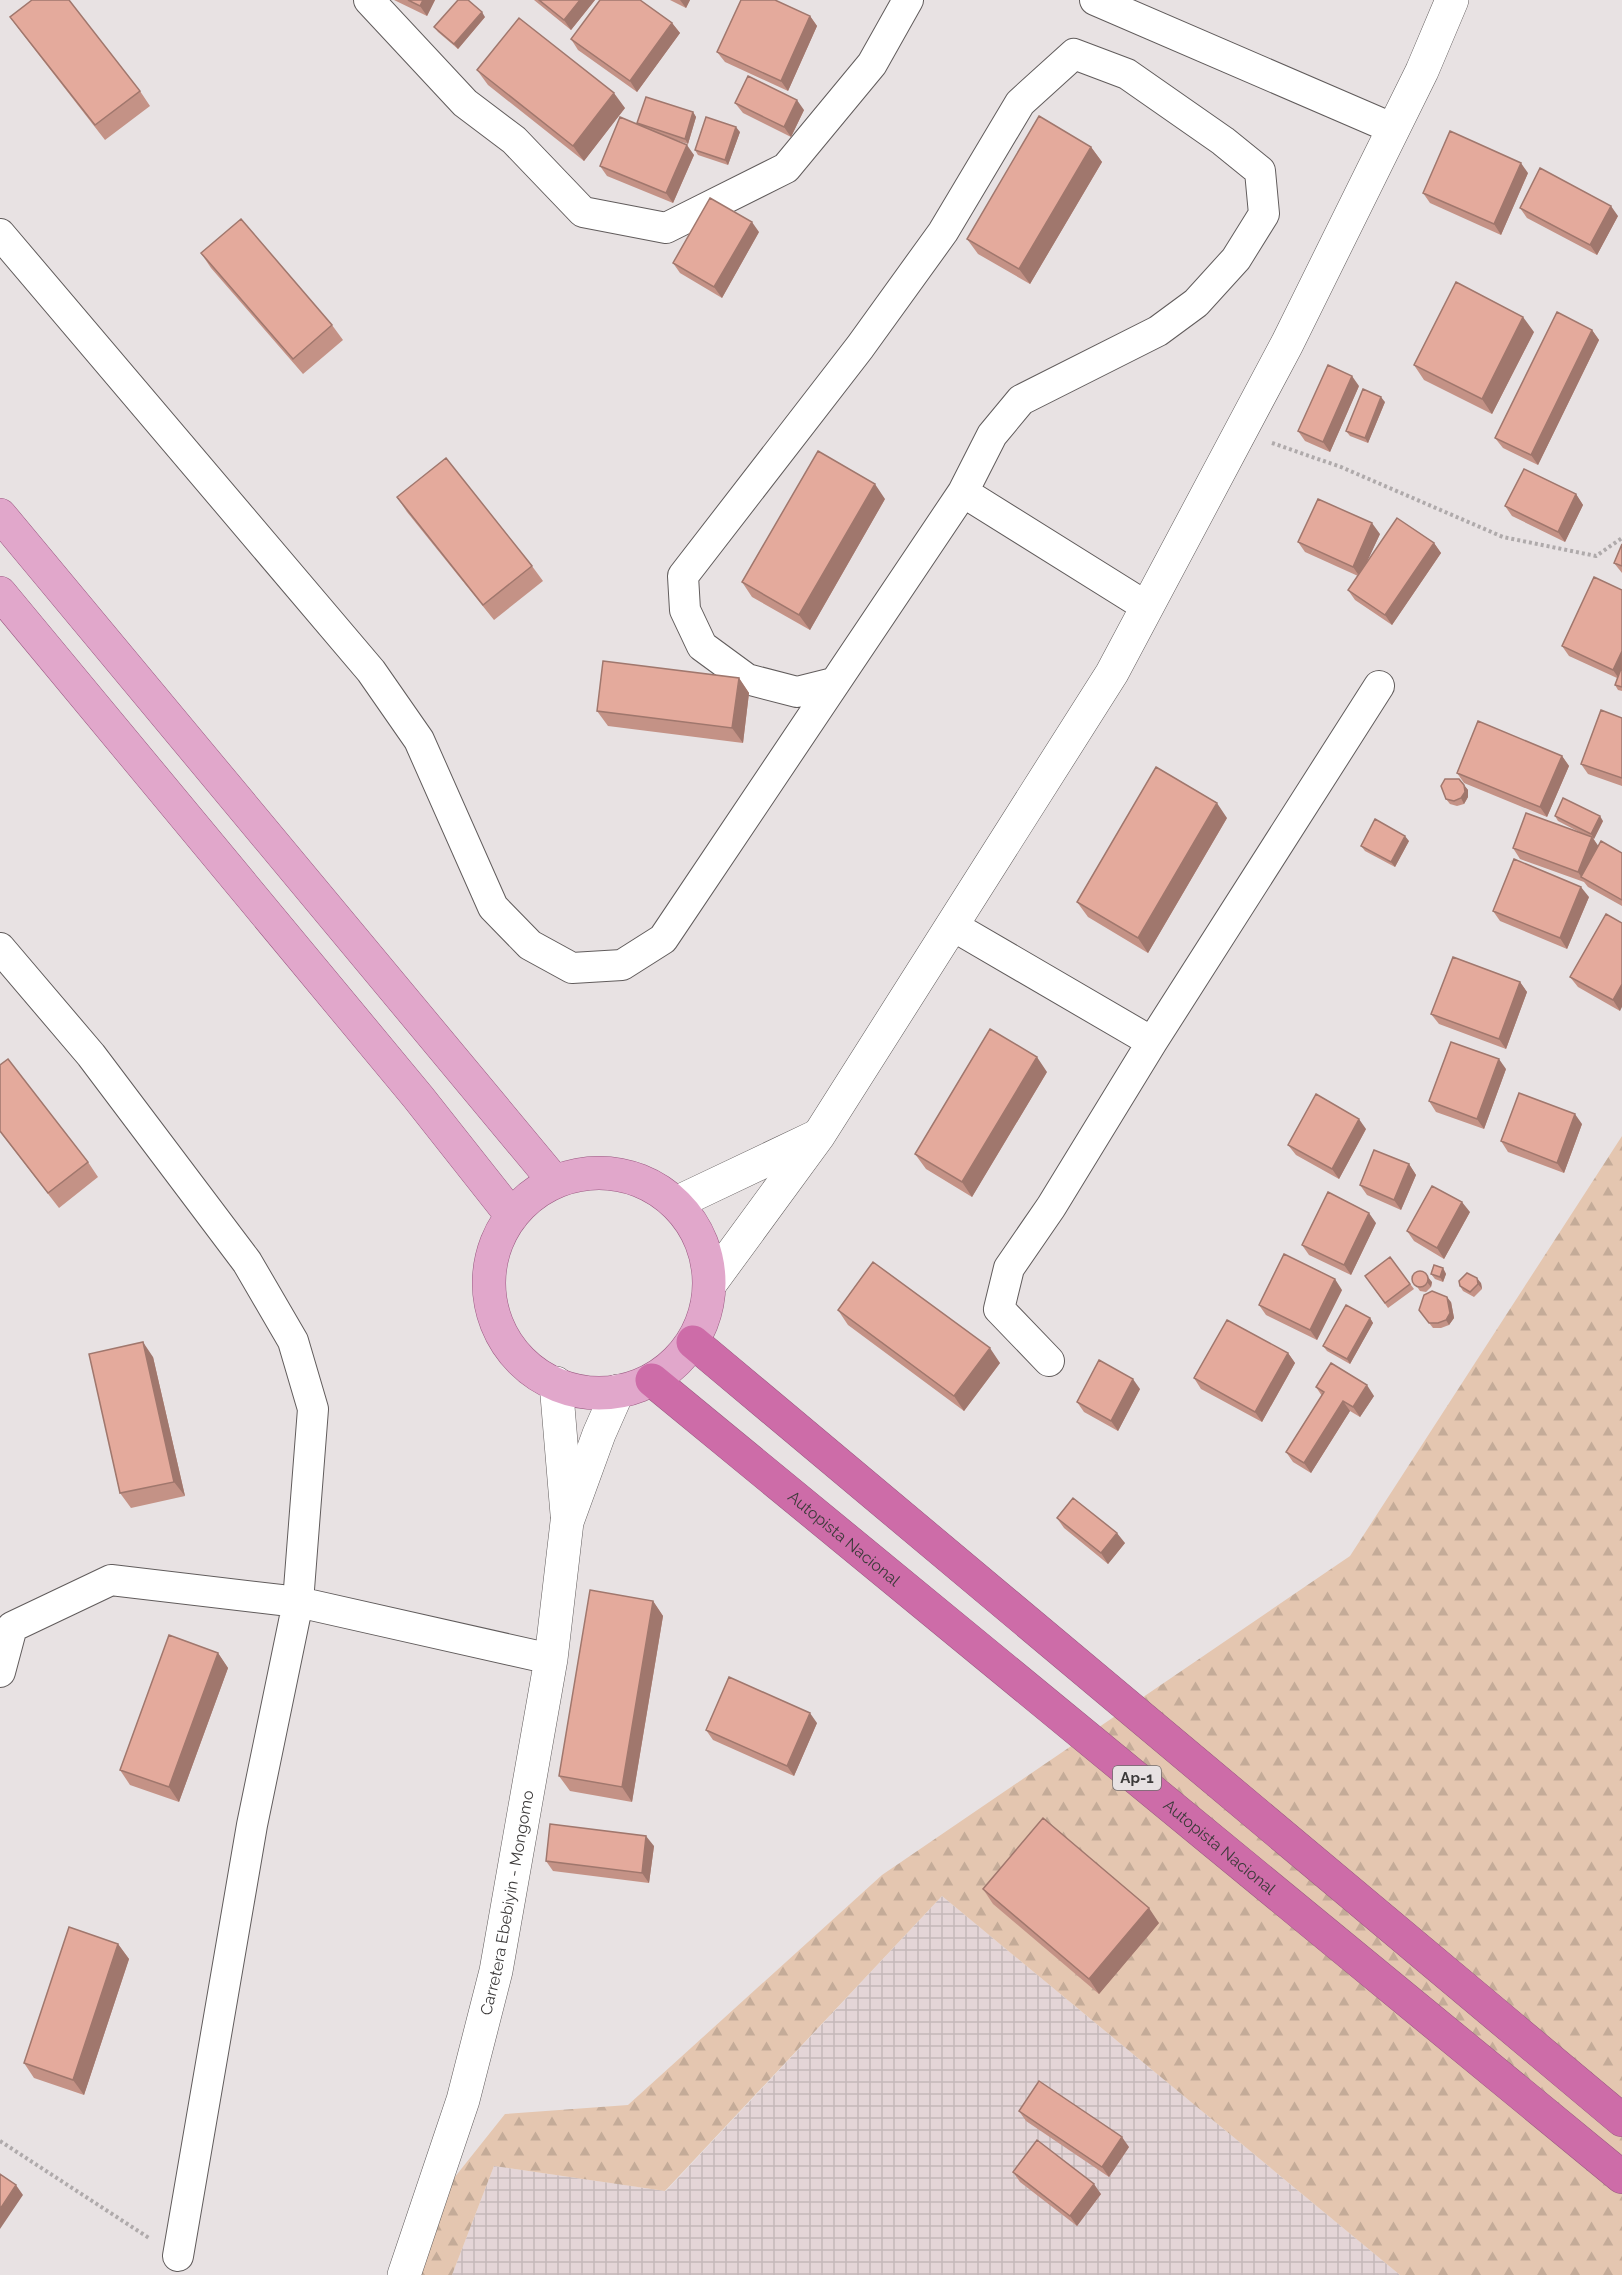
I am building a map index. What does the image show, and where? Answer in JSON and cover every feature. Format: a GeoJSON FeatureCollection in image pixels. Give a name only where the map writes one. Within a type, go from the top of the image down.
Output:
{"type":"FeatureCollection","features":[{"type":"Feature","properties":{"kind":"highway","name":"Ap-1"},"geometry":{"type":"LineString","coordinates":[[693,1342],[1622,2120]]}},
{"type":"Feature","properties":{"kind":"highway","name":"Autopista Nacional"},"geometry":{"type":"LineString","coordinates":[[652,1380],[1622,2177]]}},
{"type":"Feature","properties":{"kind":"main road"},"geometry":{"type":"LineString","coordinates":[[0,515],[555,1182]]}},
{"type":"Feature","properties":{"kind":"main road"},"geometry":{"type":"LineString","coordinates":[[0,593],[418,1097],[512,1216]]}},
{"type":"Feature","properties":{"kind":"main road"},"geometry":{"type":"LineString","coordinates":[[606,1173],[631,1178],[655,1188],[676,1203],[699,1236],[706,1255],[710,1284],[705,1314],[693,1342],[681,1357],[652,1380],[618,1391],[586,1392],[556,1383],[534,1371],[516,1354],[502,1333],[493,1310],[489,1285],[491,1261],[498,1237],[512,1216],[531,1196],[555,1182],[580,1174],[606,1173]]}},
{"type":"Feature","properties":{"kind":"street"},"geometry":{"type":"LineString","coordinates":[[369,0],[465,103],[514,140],[583,212],[666,228],[786,168],[872,64],[908,0]]}},
{"type":"Feature","properties":{"kind":"street"},"geometry":{"type":"LineString","coordinates":[[1095,0],[1394,129]]}},
{"type":"Feature","properties":{"kind":"street"},"geometry":{"type":"LineString","coordinates":[[710,1284],[819,1135],[1112,673],[1287,344],[1394,129],[1452,0]]}},
{"type":"Feature","properties":{"kind":"street"},"geometry":{"type":"LineString","coordinates":[[0,234],[371,671],[419,740],[493,907],[530,945],[572,968],[622,966],[663,939],[963,492],[992,435],[1021,400],[1158,331],[1196,303],[1236,259],[1264,214],[1260,171],[1223,141],[1127,74],[1074,54],[1020,103],[943,232],[860,347],[683,576],[685,610],[702,646],[747,679],[796,692],[833,683]]}},
{"type":"Feature","properties":{"kind":"street"},"geometry":{"type":"LineString","coordinates":[[963,492],[1147,607]]}},
{"type":"Feature","properties":{"kind":"street"},"geometry":{"type":"LineString","coordinates":[[1049,1361],[999,1309],[1010,1268],[1051,1207],[1152,1042],[1379,686]]}},
{"type":"Feature","properties":{"kind":"street"},"geometry":{"type":"LineString","coordinates":[[953,926],[1152,1042]]}},
{"type":"Feature","properties":{"kind":"street"},"geometry":{"type":"LineString","coordinates":[[0,948],[91,1055],[233,1243],[293,1341],[313,1409],[298,1602],[252,1825],[178,2256]]}},
{"type":"Feature","properties":{"kind":"street"},"geometry":{"type":"LineString","coordinates":[[676,1203],[819,1135]]}},
{"type":"Feature","properties":{"kind":"street","name":"Carretera Ebebiyin - Mongomo"},"geometry":{"type":"LineString","coordinates":[[404,2275],[463,2100],[496,1971],[550,1659],[567,1522],[556,1383]]}},
{"type":"Feature","properties":{"kind":"street","name":"Carretera Ebebiyin - Mongomo"},"geometry":{"type":"LineString","coordinates":[[567,1522],[599,1434],[618,1391]]}},
{"type":"Feature","properties":{"kind":"street"},"geometry":{"type":"LineString","coordinates":[[0,1672],[12,1628],[111,1580],[298,1602],[550,1659]]}},
{"type":"Feature","properties":{"kind":"path"},"geometry":{"type":"LineString","coordinates":[[1241,432],[1341,467],[1503,537],[1596,556],[1622,538]]}},
{"type":"Feature","properties":{"kind":"path"},"geometry":{"type":"LineString","coordinates":[[0,2141],[178,2256]]}},
{"type":"Feature","properties":{"kind":"shaded area"},"geometry":{"type":"Polygon","coordinates":[[[942,1896],[1400,2275],[452,2275],[494,2166],[666,2191],[942,1896]]]}},
{"type":"Feature","properties":{"kind":"green space"},"geometry":{"type":"Polygon","coordinates":[[[1622,1136],[1622,2275],[1400,2275],[942,1896],[665,2191],[494,2166],[452,2275],[402,2275],[423,2217],[505,2114],[628,2105],[882,1875],[1350,1556],[1622,1136]]]}},
{"type":"Feature","properties":{"kind":"building"},"geometry":{"type":"Polygon","coordinates":[[[32,0],[69,0],[140,91],[95,125],[10,17],[32,0]]]}},
{"type":"Feature","properties":{"kind":"building"},"geometry":{"type":"Polygon","coordinates":[[[408,0],[423,0],[420,6],[408,0]]]}},
{"type":"Feature","properties":{"kind":"building"},"geometry":{"type":"Polygon","coordinates":[[[458,0],[468,0],[482,12],[454,44],[434,27],[458,0]]]}},
{"type":"Feature","properties":{"kind":"building"},"geometry":{"type":"Polygon","coordinates":[[[539,0],[580,0],[564,20],[539,0]]]}},
{"type":"Feature","properties":{"kind":"building"},"geometry":{"type":"Polygon","coordinates":[[[600,0],[640,0],[672,23],[630,81],[571,39],[600,0]]]}},
{"type":"Feature","properties":{"kind":"building"},"geometry":{"type":"Polygon","coordinates":[[[741,0],[775,0],[810,16],[781,81],[717,52],[741,0]]]}},
{"type":"Feature","properties":{"kind":"building"},"geometry":{"type":"Polygon","coordinates":[[[519,18],[614,93],[573,146],[477,70],[519,18]]]}},
{"type":"Feature","properties":{"kind":"building"},"geometry":{"type":"Polygon","coordinates":[[[748,76],[797,100],[784,127],[735,103],[748,76]]]}},
{"type":"Feature","properties":{"kind":"building"},"geometry":{"type":"Polygon","coordinates":[[[646,97],[693,112],[685,139],[637,123],[646,97]]]}},
{"type":"Feature","properties":{"kind":"building"},"geometry":{"type":"Polygon","coordinates":[[[1039,116],[1091,147],[1019,269],[967,239],[1039,116]]]}},
{"type":"Feature","properties":{"kind":"building"},"geometry":{"type":"Polygon","coordinates":[[[620,117],[687,145],[666,193],[600,166],[620,117]]]}},
{"type":"Feature","properties":{"kind":"building"},"geometry":{"type":"Polygon","coordinates":[[[706,117],[736,127],[725,160],[695,150],[706,117]]]}},
{"type":"Feature","properties":{"kind":"building"},"geometry":{"type":"Polygon","coordinates":[[[1450,131],[1521,163],[1494,224],[1423,193],[1450,131]]]}},
{"type":"Feature","properties":{"kind":"building"},"geometry":{"type":"Polygon","coordinates":[[[1540,168],[1611,206],[1590,245],[1520,208],[1540,168]]]}},
{"type":"Feature","properties":{"kind":"building"},"geometry":{"type":"Polygon","coordinates":[[[710,198],[752,222],[714,287],[673,263],[710,198]]]}},
{"type":"Feature","properties":{"kind":"building"},"geometry":{"type":"Polygon","coordinates":[[[241,219],[332,325],[293,359],[201,253],[241,219]]]}},
{"type":"Feature","properties":{"kind":"building"},"geometry":{"type":"Polygon","coordinates":[[[1456,282],[1523,317],[1482,399],[1414,365],[1456,282]]]}},
{"type":"Feature","properties":{"kind":"building"},"geometry":{"type":"Polygon","coordinates":[[[1557,312],[1592,330],[1531,455],[1495,438],[1557,312]]]}},
{"type":"Feature","properties":{"kind":"building"},"geometry":{"type":"Polygon","coordinates":[[[1328,365],[1352,376],[1323,442],[1298,431],[1328,365]]]}},
{"type":"Feature","properties":{"kind":"building"},"geometry":{"type":"Polygon","coordinates":[[[1363,389],[1381,397],[1365,438],[1346,431],[1363,389]]]}},
{"type":"Feature","properties":{"kind":"building"},"geometry":{"type":"Polygon","coordinates":[[[818,451],[875,484],[799,615],[742,582],[818,451]]]}},
{"type":"Feature","properties":{"kind":"building"},"geometry":{"type":"Polygon","coordinates":[[[446,458],[532,566],[483,605],[397,497],[446,458]]]}},
{"type":"Feature","properties":{"kind":"building"},"geometry":{"type":"Polygon","coordinates":[[[1524,469],[1576,494],[1558,532],[1505,506],[1524,469]]]}},
{"type":"Feature","properties":{"kind":"building"},"geometry":{"type":"Polygon","coordinates":[[[1318,499],[1372,523],[1353,567],[1298,542],[1318,499]]]}},
{"type":"Feature","properties":{"kind":"building"},"geometry":{"type":"Polygon","coordinates":[[[1397,518],[1434,543],[1385,615],[1348,590],[1397,518]]]}},
{"type":"Feature","properties":{"kind":"building"},"geometry":{"type":"Polygon","coordinates":[[[1622,544],[1622,566],[1614,563],[1622,544]]]}},
{"type":"Feature","properties":{"kind":"building"},"geometry":{"type":"Polygon","coordinates":[[[1594,577],[1622,590],[1622,651],[1613,670],[1562,646],[1594,577]]]}},
{"type":"Feature","properties":{"kind":"building"},"geometry":{"type":"Polygon","coordinates":[[[603,661],[739,678],[732,728],[597,711],[603,661]]]}},
{"type":"Feature","properties":{"kind":"building"},"geometry":{"type":"Polygon","coordinates":[[[1622,666],[1622,687],[1615,685],[1622,666]]]}},
{"type":"Feature","properties":{"kind":"building"},"geometry":{"type":"Polygon","coordinates":[[[1601,710],[1622,718],[1622,778],[1581,764],[1601,710]]]}},
{"type":"Feature","properties":{"kind":"building"},"geometry":{"type":"Polygon","coordinates":[[[1478,721],[1562,756],[1540,807],[1457,773],[1478,721]]]}},
{"type":"Feature","properties":{"kind":"building"},"geometry":{"type":"Polygon","coordinates":[[[1156,767],[1217,803],[1138,938],[1077,902],[1156,767]]]}},
{"type":"Feature","properties":{"kind":"building"},"geometry":{"type":"Polygon","coordinates":[[[1445,779],[1459,779],[1464,785],[1465,792],[1461,798],[1454,801],[1446,799],[1441,786],[1445,779]]]}},
{"type":"Feature","properties":{"kind":"building"},"geometry":{"type":"Polygon","coordinates":[[[1563,798],[1600,816],[1591,834],[1555,816],[1563,798]]]}},
{"type":"Feature","properties":{"kind":"building"},"geometry":{"type":"Polygon","coordinates":[[[1526,813],[1592,837],[1578,872],[1513,848],[1526,813]]]}},
{"type":"Feature","properties":{"kind":"building"},"geometry":{"type":"Polygon","coordinates":[[[1375,819],[1405,836],[1391,862],[1361,846],[1375,819]]]}},
{"type":"Feature","properties":{"kind":"building"},"geometry":{"type":"Polygon","coordinates":[[[1601,841],[1622,853],[1622,900],[1581,877],[1601,841]]]}},
{"type":"Feature","properties":{"kind":"building"},"geometry":{"type":"Polygon","coordinates":[[[1514,859],[1581,887],[1560,938],[1493,911],[1514,859]]]}},
{"type":"Feature","properties":{"kind":"building"},"geometry":{"type":"Polygon","coordinates":[[[1606,914],[1622,923],[1622,984],[1613,1000],[1570,977],[1606,914]]]}},
{"type":"Feature","properties":{"kind":"building"},"geometry":{"type":"Polygon","coordinates":[[[1453,957],[1520,982],[1499,1039],[1431,1014],[1453,957]]]}},
{"type":"Feature","properties":{"kind":"building"},"geometry":{"type":"Polygon","coordinates":[[[990,1029],[1037,1057],[962,1182],[915,1154],[990,1029]]]}},
{"type":"Feature","properties":{"kind":"building"},"geometry":{"type":"Polygon","coordinates":[[[1451,1042],[1499,1059],[1477,1119],[1429,1101],[1451,1042]]]}},
{"type":"Feature","properties":{"kind":"building"},"geometry":{"type":"Polygon","coordinates":[[[8,1059],[88,1162],[48,1193],[0,1131],[0,1065],[8,1059]]]}},
{"type":"Feature","properties":{"kind":"building"},"geometry":{"type":"Polygon","coordinates":[[[1519,1093],[1575,1114],[1557,1163],[1501,1141],[1519,1093]]]}},
{"type":"Feature","properties":{"kind":"building"},"geometry":{"type":"Polygon","coordinates":[[[1316,1094],[1359,1119],[1332,1169],[1288,1145],[1316,1094]]]}},
{"type":"Feature","properties":{"kind":"building"},"geometry":{"type":"Polygon","coordinates":[[[1374,1150],[1409,1164],[1394,1200],[1360,1185],[1374,1150]]]}},
{"type":"Feature","properties":{"kind":"building"},"geometry":{"type":"Polygon","coordinates":[[[1432,1186],[1462,1202],[1437,1248],[1407,1231],[1432,1186]]]}},
{"type":"Feature","properties":{"kind":"building"},"geometry":{"type":"Polygon","coordinates":[[[1328,1192],[1369,1213],[1344,1265],[1302,1245],[1328,1192]]]}},
{"type":"Feature","properties":{"kind":"building"},"geometry":{"type":"Polygon","coordinates":[[[1284,1254],[1335,1279],[1310,1330],[1259,1305],[1284,1254]]]}},
{"type":"Feature","properties":{"kind":"building"},"geometry":{"type":"Polygon","coordinates":[[[1390,1257],[1410,1284],[1385,1303],[1365,1276],[1390,1257]]]}},
{"type":"Feature","properties":{"kind":"building"},"geometry":{"type":"Polygon","coordinates":[[[873,1262],[990,1348],[954,1396],[838,1310],[873,1262]]]}},
{"type":"Feature","properties":{"kind":"building"},"geometry":{"type":"Polygon","coordinates":[[[1434,1265],[1443,1268],[1440,1277],[1431,1274],[1434,1265]]]}},
{"type":"Feature","properties":{"kind":"building"},"geometry":{"type":"Polygon","coordinates":[[[1420,1271],[1428,1279],[1420,1287],[1412,1279],[1420,1271]]]}},
{"type":"Feature","properties":{"kind":"building"},"geometry":{"type":"Polygon","coordinates":[[[1467,1273],[1477,1278],[1478,1284],[1470,1292],[1460,1286],[1459,1281],[1467,1273]]]}},
{"type":"Feature","properties":{"kind":"building"},"geometry":{"type":"Polygon","coordinates":[[[1432,1291],[1447,1297],[1450,1313],[1446,1320],[1438,1323],[1429,1323],[1419,1310],[1424,1295],[1432,1291]]]}},
{"type":"Feature","properties":{"kind":"building"},"geometry":{"type":"Polygon","coordinates":[[[1346,1305],[1370,1318],[1347,1359],[1323,1346],[1346,1305]]]}},
{"type":"Feature","properties":{"kind":"building"},"geometry":{"type":"Polygon","coordinates":[[[1227,1320],[1288,1353],[1255,1412],[1194,1378],[1227,1320]]]}},
{"type":"Feature","properties":{"kind":"building"},"geometry":{"type":"Polygon","coordinates":[[[143,1342],[174,1482],[120,1493],[89,1354],[143,1342]]]}},
{"type":"Feature","properties":{"kind":"building"},"geometry":{"type":"Polygon","coordinates":[[[1099,1360],[1133,1379],[1111,1421],[1077,1402],[1099,1360]]]}},
{"type":"Feature","properties":{"kind":"building"},"geometry":{"type":"Polygon","coordinates":[[[1331,1363],[1367,1385],[1353,1407],[1343,1401],[1304,1463],[1286,1452],[1324,1392],[1316,1387],[1331,1363]]]}},
{"type":"Feature","properties":{"kind":"building"},"geometry":{"type":"Polygon","coordinates":[[[1073,1498],[1117,1533],[1101,1553],[1057,1518],[1073,1498]]]}},
{"type":"Feature","properties":{"kind":"building"},"geometry":{"type":"Polygon","coordinates":[[[590,1590],[653,1601],[622,1787],[559,1776],[590,1590]]]}},
{"type":"Feature","properties":{"kind":"building"},"geometry":{"type":"Polygon","coordinates":[[[169,1635],[218,1653],[169,1787],[120,1770],[169,1635]]]}},
{"type":"Feature","properties":{"kind":"building"},"geometry":{"type":"Polygon","coordinates":[[[729,1677],[810,1713],[787,1766],[706,1730],[729,1677]]]}},
{"type":"Feature","properties":{"kind":"building"},"geometry":{"type":"Polygon","coordinates":[[[1043,1818],[1149,1908],[1089,1979],[983,1889],[1043,1818]]]}},
{"type":"Feature","properties":{"kind":"building"},"geometry":{"type":"Polygon","coordinates":[[[550,1824],[646,1836],[642,1873],[546,1861],[550,1824]]]}},
{"type":"Feature","properties":{"kind":"building"},"geometry":{"type":"Polygon","coordinates":[[[69,1927],[118,1944],[73,2080],[24,2063],[69,1927]]]}},
{"type":"Feature","properties":{"kind":"building"},"geometry":{"type":"Polygon","coordinates":[[[1039,2081],[1122,2137],[1102,2167],[1019,2111],[1039,2081]]]}},
{"type":"Feature","properties":{"kind":"building"},"geometry":{"type":"Polygon","coordinates":[[[1037,2140],[1094,2184],[1070,2216],[1013,2172],[1037,2140]]]}},
{"type":"Feature","properties":{"kind":"building"},"geometry":{"type":"Polygon","coordinates":[[[0,2174],[16,2185],[0,2209],[0,2174]]]}}]}
